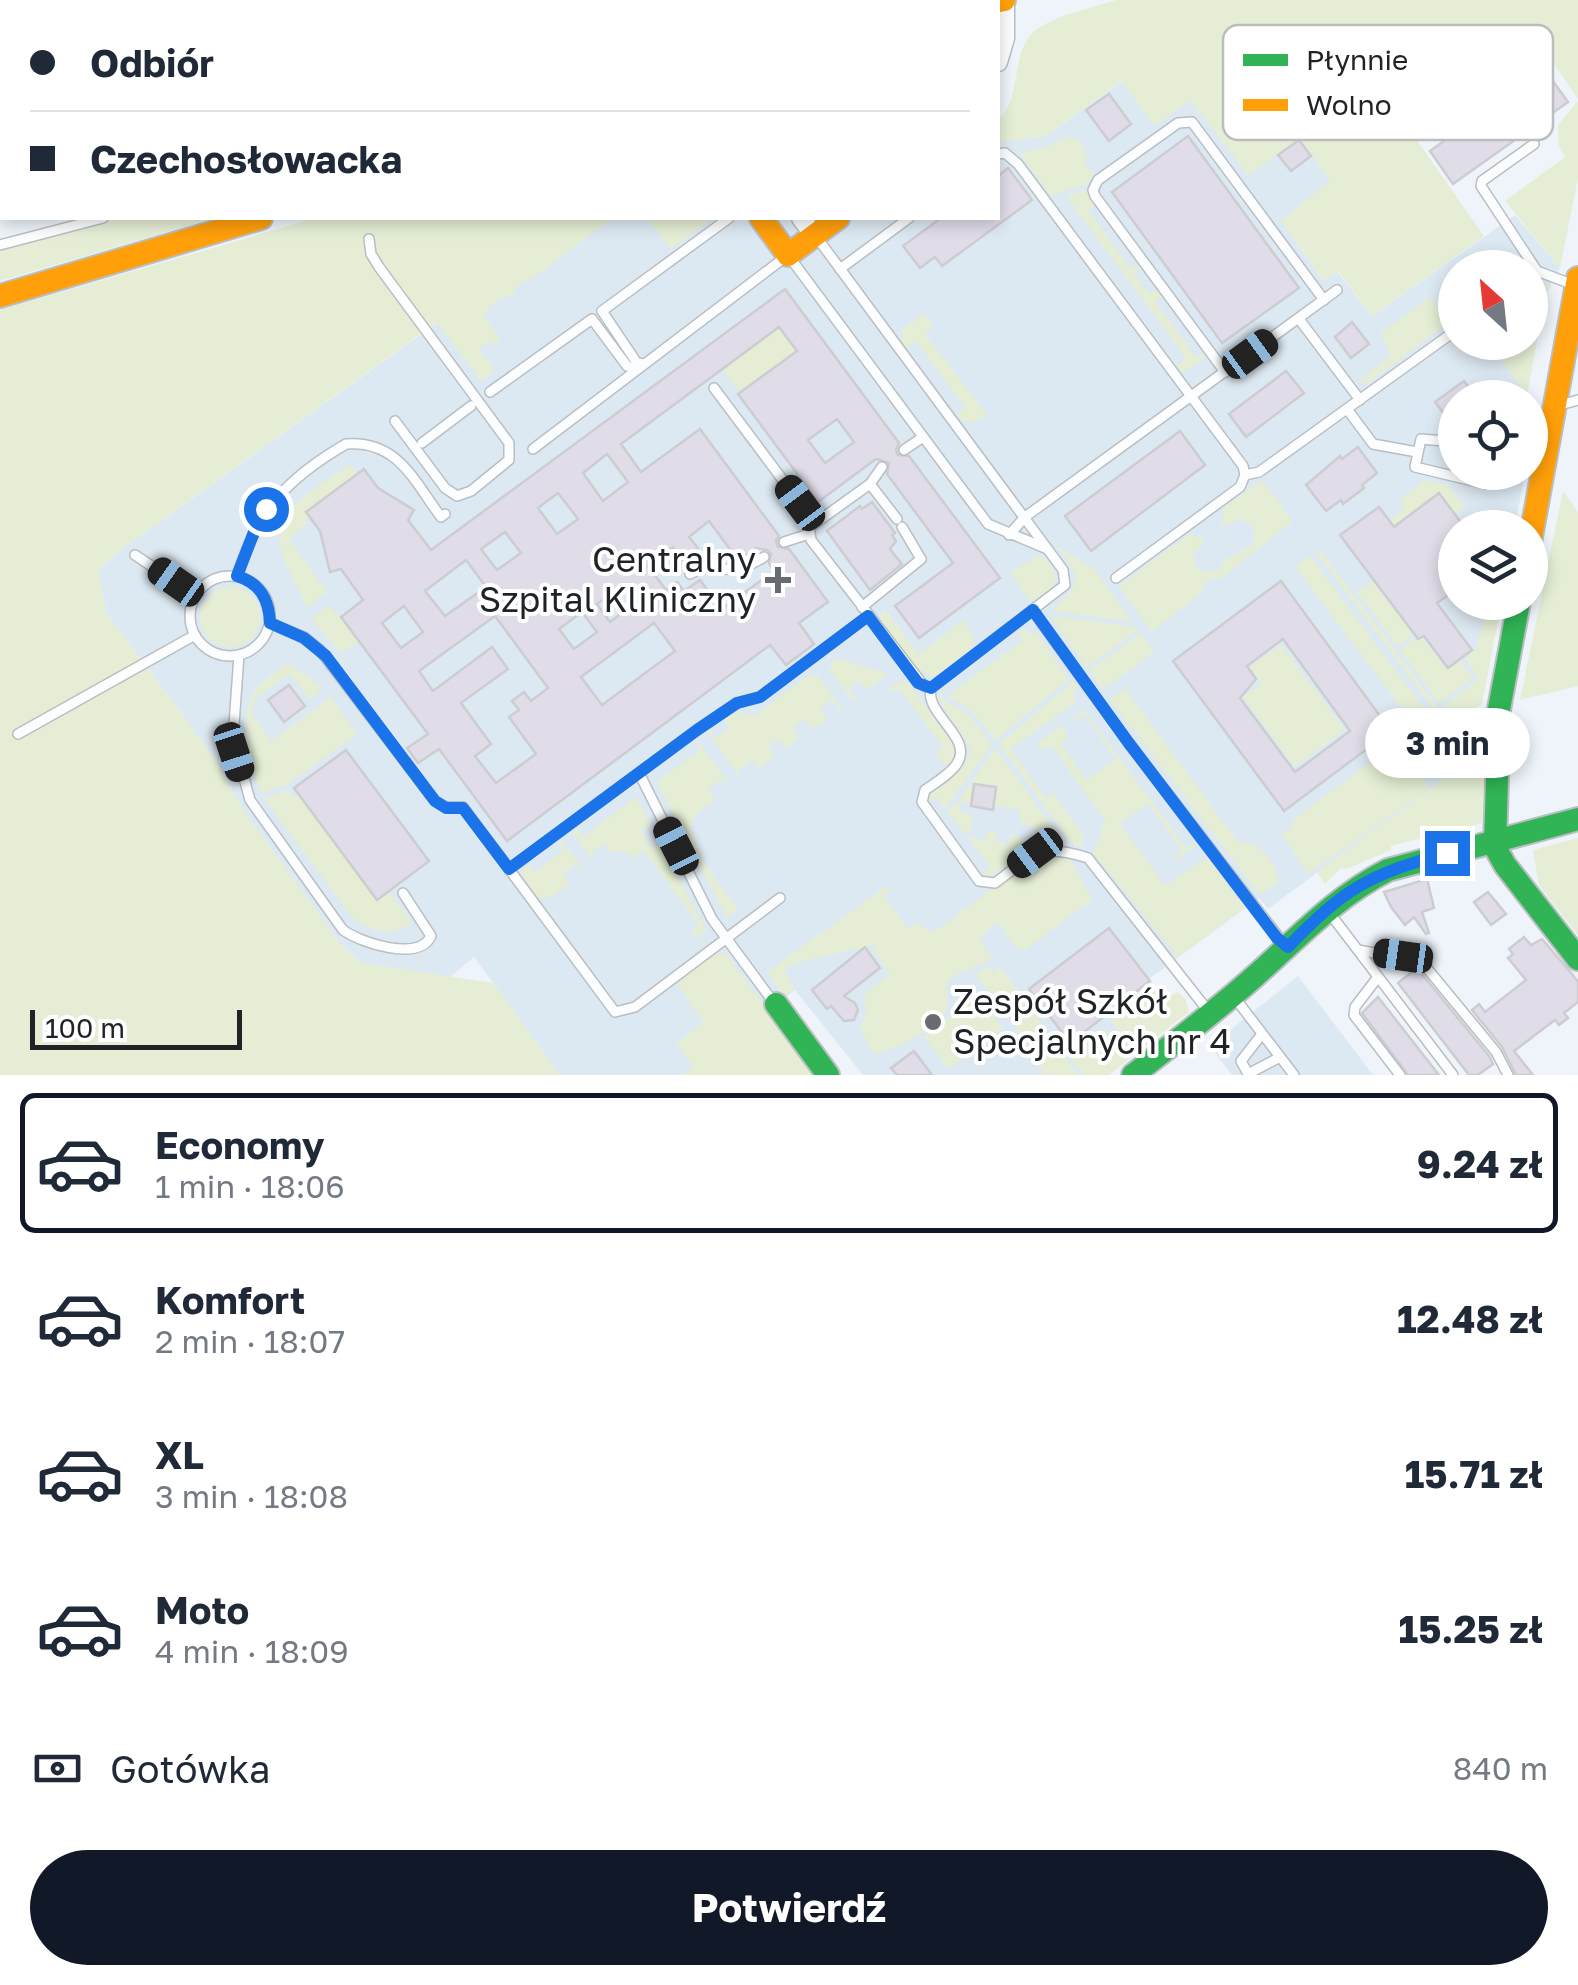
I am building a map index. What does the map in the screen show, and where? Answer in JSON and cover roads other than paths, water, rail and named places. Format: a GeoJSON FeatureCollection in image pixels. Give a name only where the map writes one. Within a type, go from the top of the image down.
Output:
{"type":"FeatureCollection","features":[{"type":"Feature","properties":{"kind":"street"},"geometry":{"type":"LineString","coordinates":[[1000,55],[1005,38],[1005,0]]}},
{"type":"Feature","properties":{"kind":"street"},"geometry":{"type":"LineString","coordinates":[[0,296],[254,220]]}},
{"type":"Feature","properties":{"kind":"street"},"geometry":{"type":"LineString","coordinates":[[762,220],[788,255],[808,226]]}},
{"type":"Feature","properties":{"kind":"street"},"geometry":{"type":"LineString","coordinates":[[1534,510],[1539,462],[1568,397],[1577,282]]}},
{"type":"Feature","properties":{"kind":"street"},"geometry":{"type":"LineString","coordinates":[[1516,620],[1499,708],[1494,840],[1497,854],[1578,959]]}},
{"type":"Feature","properties":{"kind":"street"},"geometry":{"type":"LineString","coordinates":[[1133,1075],[1233,996],[1359,884],[1388,870],[1578,818]]}},
{"type":"Feature","properties":{"kind":"street"},"geometry":{"type":"LineString","coordinates":[[776,1004],[828,1075]]}},
{"type":"Feature","properties":{"kind":"lane"},"geometry":{"type":"LineString","coordinates":[[1225,372],[1095,196],[1093,190],[1098,180],[1178,122],[1192,122],[1324,300]]}},
{"type":"Feature","properties":{"kind":"lane"},"geometry":{"type":"LineString","coordinates":[[1519,250],[1481,186],[1482,181],[1534,144]]}},
{"type":"Feature","properties":{"kind":"lane"},"geometry":{"type":"LineString","coordinates":[[1000,154],[1006,152],[1018,164],[1243,466],[1245,475],[1240,488],[1116,578]]}},
{"type":"Feature","properties":{"kind":"lane"},"geometry":{"type":"LineString","coordinates":[[0,246],[96,220]]}},
{"type":"Feature","properties":{"kind":"lane"},"geometry":{"type":"LineString","coordinates":[[640,367],[602,314],[726,220]]}},
{"type":"Feature","properties":{"kind":"lane"},"geometry":{"type":"LineString","coordinates":[[840,269],[906,220]]}},
{"type":"Feature","properties":{"kind":"lane"},"geometry":{"type":"LineString","coordinates":[[808,226],[1064,570],[1066,586],[931,688],[930,704],[957,740],[960,761],[925,790],[922,802],[979,881],[994,883],[1045,849],[1088,858],[1211,1014]]}},
{"type":"Feature","properties":{"kind":"lane"},"geometry":{"type":"LineString","coordinates":[[369,239],[379,268],[508,443],[512,451],[510,460],[471,491],[457,496],[445,488],[395,420]]}},
{"type":"Feature","properties":{"kind":"lane"},"geometry":{"type":"LineString","coordinates":[[533,449],[788,255],[988,524],[1048,550]]}},
{"type":"Feature","properties":{"kind":"lane"},"geometry":{"type":"LineString","coordinates":[[1548,277],[1577,282]]}},
{"type":"Feature","properties":{"kind":"lane"},"geometry":{"type":"LineString","coordinates":[[1009,535],[1025,517],[1338,290]]}},
{"type":"Feature","properties":{"kind":"lane"},"geometry":{"type":"LineString","coordinates":[[1298,318],[1360,400]]}},
{"type":"Feature","properties":{"kind":"lane"},"geometry":{"type":"LineString","coordinates":[[490,392],[592,319],[627,366],[640,367]]}},
{"type":"Feature","properties":{"kind":"lane"},"geometry":{"type":"LineString","coordinates":[[1245,475],[1259,472],[1438,343]]}},
{"type":"Feature","properties":{"kind":"lane"},"geometry":{"type":"LineString","coordinates":[[714,388],[800,503],[810,530],[865,612],[918,683],[931,688]]}},
{"type":"Feature","properties":{"kind":"lane"},"geometry":{"type":"LineString","coordinates":[[424,441],[471,406]]}},
{"type":"Feature","properties":{"kind":"lane"},"geometry":{"type":"LineString","coordinates":[[1347,409],[1377,446],[1417,452]]}},
{"type":"Feature","properties":{"kind":"lane"},"geometry":{"type":"LineString","coordinates":[[904,450],[923,437]]}},
{"type":"Feature","properties":{"kind":"lane"},"geometry":{"type":"LineString","coordinates":[[1438,440],[1424,438],[1415,467],[1438,475]]}},
{"type":"Feature","properties":{"kind":"lane"},"geometry":{"type":"LineString","coordinates":[[237,576],[254,532],[272,501],[341,447],[374,446],[401,459],[441,517],[445,514]]}},
{"type":"Feature","properties":{"kind":"lane"},"geometry":{"type":"LineString","coordinates":[[784,542],[810,530],[870,484],[882,467]]}},
{"type":"Feature","properties":{"kind":"lane"},"geometry":{"type":"LineString","coordinates":[[509,869],[737,703],[760,697],[865,612],[921,560],[870,484]]}},
{"type":"Feature","properties":{"kind":"lane"},"geometry":{"type":"LineString","coordinates":[[135,555],[196,595]]}},
{"type":"Feature","properties":{"kind":"lane"},"geometry":{"type":"LineString","coordinates":[[690,574],[706,566],[739,570],[764,556]]}},
{"type":"Feature","properties":{"kind":"lane"},"geometry":{"type":"LineString","coordinates":[[237,576],[247,579],[264,594],[270,623],[258,644],[239,655],[214,653],[194,636],[190,615],[196,595],[213,579],[237,576]]}},
{"type":"Feature","properties":{"kind":"lane"},"geometry":{"type":"LineString","coordinates":[[1033,610],[1128,742],[1277,938],[1288,947]]}},
{"type":"Feature","properties":{"kind":"lane"},"geometry":{"type":"LineString","coordinates":[[270,623],[319,649],[435,801],[446,808],[463,808],[616,1012],[634,1007],[780,898]]}},
{"type":"Feature","properties":{"kind":"lane"},"geometry":{"type":"LineString","coordinates":[[18,734],[194,636]]}},
{"type":"Feature","properties":{"kind":"lane"},"geometry":{"type":"LineString","coordinates":[[239,655],[233,738],[250,800],[342,930],[354,938],[400,948],[422,948],[428,943],[432,936],[428,926],[403,892]]}},
{"type":"Feature","properties":{"kind":"lane"},"geometry":{"type":"LineString","coordinates":[[638,774],[712,919],[776,1004]]}},
{"type":"Feature","properties":{"kind":"lane"},"geometry":{"type":"LineString","coordinates":[[1327,909],[1452,1075]]}},
{"type":"Feature","properties":{"kind":"lane"},"geometry":{"type":"LineString","coordinates":[[1358,950],[1422,961],[1496,1052],[1508,1075]]}},
{"type":"Feature","properties":{"kind":"lane"},"geometry":{"type":"LineString","coordinates":[[1378,977],[1355,1007],[1354,1016],[1400,1075]]}},
{"type":"Feature","properties":{"kind":"lane"},"geometry":{"type":"LineString","coordinates":[[1233,996],[1294,1075]]}},
{"type":"Feature","properties":{"kind":"lane"},"geometry":{"type":"LineString","coordinates":[[1262,1034],[1241,1062],[1242,1068],[1248,1074],[1254,1073],[1280,1057]]}},
{"type":"Feature","properties":{"kind":"place","name":"Centralny Szpital Kliniczny"},"geometry":{"type":"Point","coordinates":[778,580]}},
{"type":"Feature","properties":{"kind":"place","name":"Zespół Szkół Specjalnych nr 4"},"geometry":{"type":"Point","coordinates":[933,1022]}}]}
